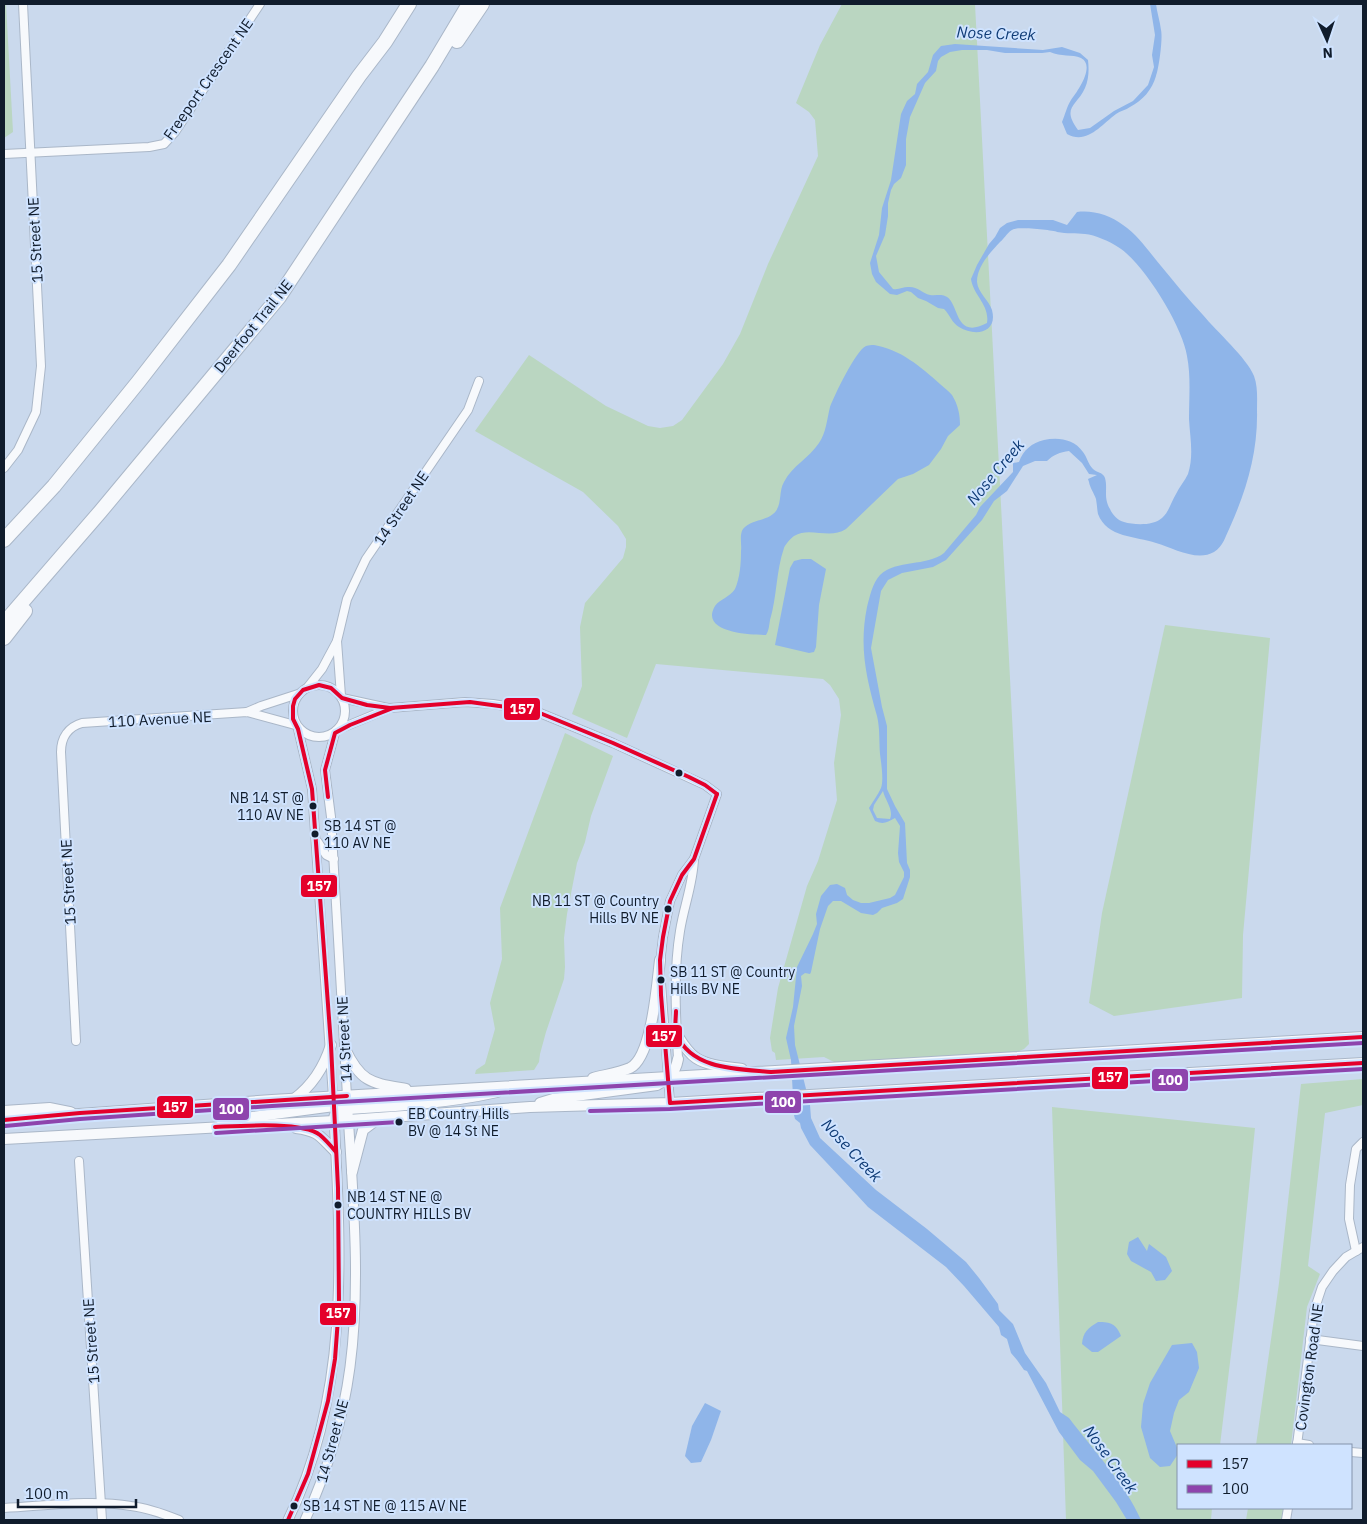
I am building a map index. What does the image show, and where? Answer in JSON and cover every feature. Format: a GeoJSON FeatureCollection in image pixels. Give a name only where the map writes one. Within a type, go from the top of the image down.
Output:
{"type":"FeatureCollection","features":[{"type":"Feature","properties":{"kind":"highway"},"geometry":{"type":"LineString","coordinates":[[359,76],[398,4]]}},
{"type":"Feature","properties":{"kind":"highway"},"geometry":{"type":"LineString","coordinates":[[4,540],[54,486],[229,266],[359,76],[385,42],[409,4]]}},
{"type":"Feature","properties":{"kind":"highway","name":"Deerfoot Trail NE"},"geometry":{"type":"LineString","coordinates":[[4,622],[100,512],[280,296],[432,66],[469,4]]}},
{"type":"Feature","properties":{"kind":"highway"},"geometry":{"type":"LineString","coordinates":[[432,66],[452,49],[482,4]]}},
{"type":"Feature","properties":{"kind":"highway"},"geometry":{"type":"LineString","coordinates":[[4,638],[52,578],[100,512]]}},
{"type":"Feature","properties":{"kind":"highway"},"geometry":{"type":"LineString","coordinates":[[4,1113],[50,1110],[70,1114]]}},
{"type":"Feature","properties":{"kind":"main road"},"geometry":{"type":"LineString","coordinates":[[576,1083],[630,1068],[639,1060],[650,1029],[660,960]]}},
{"type":"Feature","properties":{"kind":"main road"},"geometry":{"type":"LineString","coordinates":[[676,1033],[695,1058],[708,1063],[733,1068],[771,1072]]}},
{"type":"Feature","properties":{"kind":"main road"},"geometry":{"type":"LineString","coordinates":[[4,1120],[294,1099],[334,1102],[340,1105],[347,1096],[1363,1037]]}},
{"type":"Feature","properties":{"kind":"main road"},"geometry":{"type":"LineString","coordinates":[[294,1099],[307,1089],[325,1063],[331,1045]]}},
{"type":"Feature","properties":{"kind":"main road"},"geometry":{"type":"LineString","coordinates":[[345,1049],[357,1072],[375,1083],[425,1092]]}},
{"type":"Feature","properties":{"kind":"main road"},"geometry":{"type":"LineString","coordinates":[[530,1107],[553,1099],[657,1085],[675,1071],[678,1059]]}},
{"type":"Feature","properties":{"kind":"main road"},"geometry":{"type":"LineString","coordinates":[[4,1139],[334,1121],[530,1107],[670,1102],[1363,1063]]}},
{"type":"Feature","properties":{"kind":"main road"},"geometry":{"type":"LineString","coordinates":[[334,1121],[342,1111],[348,1109],[418,1104],[476,1097],[524,1086]]}},
{"type":"Feature","properties":{"kind":"main road"},"geometry":{"type":"LineString","coordinates":[[182,1129],[334,1102]]}},
{"type":"Feature","properties":{"kind":"main road"},"geometry":{"type":"LineString","coordinates":[[352,1172],[363,1130],[380,1118]]}},
{"type":"Feature","properties":{"kind":"main road"},"geometry":{"type":"LineString","coordinates":[[263,1124],[310,1130],[319,1134],[336,1152]]}},
{"type":"Feature","properties":{"kind":"street","name":"15 Street NE"},"geometry":{"type":"LineString","coordinates":[[4,468],[18,450],[36,412],[41,366],[24,4]]}},
{"type":"Feature","properties":{"kind":"street","name":"Freeport Crescent NE"},"geometry":{"type":"LineString","coordinates":[[31,153],[149,147],[164,144],[175,132],[199,97],[260,4]]}},
{"type":"Feature","properties":{"kind":"street"},"geometry":{"type":"LineString","coordinates":[[4,154],[31,153]]}},
{"type":"Feature","properties":{"kind":"street","name":"14 Street NE"},"geometry":{"type":"LineString","coordinates":[[307,688],[322,670],[337,641],[347,599],[366,560],[468,410],[479,381]]}},
{"type":"Feature","properties":{"kind":"street","name":"14 Street NE"},"geometry":{"type":"LineString","coordinates":[[337,641],[341,697]]}},
{"type":"Feature","properties":{"kind":"street"},"geometry":{"type":"LineString","coordinates":[[390,708],[328,736],[312,737],[297,727],[292,712],[298,694],[313,686],[326,686],[341,697],[367,705],[390,708],[470,702],[535,711],[689,777],[717,794],[694,859],[693,876],[680,931],[675,986],[678,1059]]}},
{"type":"Feature","properties":{"kind":"street","name":"110 Avenue NE"},"geometry":{"type":"LineString","coordinates":[[73,727],[82,723],[247,712],[298,694]]}},
{"type":"Feature","properties":{"kind":"street"},"geometry":{"type":"LineString","coordinates":[[336,732],[342,724],[345,715],[345,707],[341,697]]}},
{"type":"Feature","properties":{"kind":"street","name":"110 Avenue NE"},"geometry":{"type":"LineString","coordinates":[[247,712],[297,727]]}},
{"type":"Feature","properties":{"kind":"street","name":"15 Street NE"},"geometry":{"type":"LineString","coordinates":[[73,727],[64,738],[61,752],[76,1041]]}},
{"type":"Feature","properties":{"kind":"street","name":"14 Street NE"},"geometry":{"type":"LineString","coordinates":[[288,1520],[308,1474],[328,1401],[335,1359],[340,1256],[331,1045],[316,838],[312,789],[297,727]]}},
{"type":"Feature","properties":{"kind":"street","name":"14 Street NE"},"geometry":{"type":"LineString","coordinates":[[306,1520],[329,1461],[350,1368],[355,1311],[356,1283],[352,1172],[334,859],[325,770],[336,732]]}},
{"type":"Feature","properties":{"kind":"street"},"geometry":{"type":"LineString","coordinates":[[316,838],[321,850],[334,859]]}},
{"type":"Feature","properties":{"kind":"street"},"geometry":{"type":"LineString","coordinates":[[670,1102],[660,960],[670,901],[682,875],[694,859]]}},
{"type":"Feature","properties":{"kind":"street"},"geometry":{"type":"LineString","coordinates":[[1360,1249],[1349,1219],[1350,1185],[1356,1149],[1363,1142]]}},
{"type":"Feature","properties":{"kind":"street","name":"15 Street NE"},"geometry":{"type":"LineString","coordinates":[[79,1161],[102,1520]]}},
{"type":"Feature","properties":{"kind":"street","name":"Covington Road NE"},"geometry":{"type":"LineString","coordinates":[[1297,1444],[1314,1311],[1322,1287],[1346,1257],[1360,1249]]}},
{"type":"Feature","properties":{"kind":"street"},"geometry":{"type":"LineString","coordinates":[[1310,1339],[1363,1346]]}},
{"type":"Feature","properties":{"kind":"street"},"geometry":{"type":"LineString","coordinates":[[4,1508],[101,1503],[132,1506],[162,1513],[179,1520]]}},
{"type":"Feature","properties":{"kind":"street"},"geometry":{"type":"LineString","coordinates":[[283,1520],[294,1508]]}},
{"type":"Feature","properties":{"kind":"green space"},"geometry":{"type":"Polygon","coordinates":[[[4,4],[6,4],[13,132],[4,138],[4,4]]]}},
{"type":"Feature","properties":{"kind":"green space"},"geometry":{"type":"Polygon","coordinates":[[[842,4],[975,4],[1029,1044],[1017,1052],[836,1063],[824,1057],[776,1060],[770,1038],[778,988],[807,886],[818,861],[837,800],[834,763],[841,715],[839,699],[830,685],[823,679],[656,664],[627,738],[572,714],[582,686],[580,627],[585,603],[623,558],[626,539],[618,526],[583,492],[475,431],[529,355],[606,406],[648,426],[660,428],[673,426],[682,420],[723,364],[740,334],[768,264],[818,156],[815,120],[809,112],[796,103],[820,45],[842,4]]]}},
{"type":"Feature","properties":{"kind":"green space"},"geometry":{"type":"Polygon","coordinates":[[[1165,625],[1270,638],[1243,935],[1242,998],[1114,1016],[1089,1003],[1102,913],[1165,625]]]}},
{"type":"Feature","properties":{"kind":"green space"},"geometry":{"type":"Polygon","coordinates":[[[565,733],[613,756],[591,816],[585,842],[577,863],[564,938],[564,979],[546,1032],[539,1062],[534,1070],[475,1074],[476,1070],[485,1064],[495,1029],[490,1003],[502,959],[500,908],[565,733]]]}},
{"type":"Feature","properties":{"kind":"green space"},"geometry":{"type":"Polygon","coordinates":[[[1363,1079],[1363,1105],[1325,1113],[1308,1266],[1320,1274],[1307,1307],[1291,1444],[1256,1444],[1279,1283],[1301,1084],[1363,1079]]]}},
{"type":"Feature","properties":{"kind":"green space"},"geometry":{"type":"Polygon","coordinates":[[[1052,1107],[1255,1128],[1239,1288],[1220,1444],[1177,1444],[1177,1509],[1212,1509],[1211,1520],[1066,1520],[1052,1107]]]}},
{"type":"Feature","properties":{"kind":"green space"},"geometry":{"type":"Polygon","coordinates":[[[1248,1509],[1284,1509],[1282,1520],[1246,1520],[1248,1509]]]}},
{"type":"Feature","properties":{"kind":"water"},"geometry":{"type":"Polygon","coordinates":[[[1150,4],[1156,4],[1161,27],[1158,67],[1152,86],[1139,101],[1116,114],[1093,132],[1081,137],[1067,134],[1062,122],[1070,102],[1086,73],[1087,67],[1081,58],[1050,52],[1005,53],[987,50],[962,50],[950,52],[941,57],[936,71],[925,83],[910,117],[906,139],[906,165],[901,178],[894,184],[891,190],[885,235],[876,256],[879,272],[893,289],[911,287],[930,295],[945,296],[950,299],[963,324],[968,327],[976,327],[987,323],[987,317],[984,305],[972,285],[971,279],[977,265],[1000,228],[1007,223],[1018,220],[1053,220],[1067,225],[1077,212],[1101,214],[1118,221],[1139,239],[1187,297],[1245,361],[1254,376],[1257,393],[1256,440],[1242,498],[1226,537],[1217,550],[1200,556],[1185,553],[1156,543],[1123,535],[1108,528],[1098,514],[1096,499],[1088,479],[1097,475],[1089,474],[1082,463],[1069,451],[1063,452],[1054,455],[1047,461],[1035,461],[1023,466],[1007,491],[994,501],[982,520],[946,560],[933,567],[902,573],[888,580],[881,591],[871,648],[887,726],[887,789],[905,823],[907,863],[910,877],[903,899],[882,908],[873,915],[861,913],[841,901],[833,901],[828,906],[820,929],[811,972],[801,976],[802,986],[794,1026],[795,1045],[810,1105],[811,1118],[820,1138],[876,1190],[966,1262],[979,1278],[998,1304],[999,1310],[1013,1324],[1025,1353],[1046,1383],[1060,1412],[1069,1418],[1108,1467],[1126,1493],[1141,1520],[1127,1520],[1093,1471],[1080,1460],[1059,1432],[1027,1371],[1024,1370],[1011,1353],[1007,1339],[1001,1335],[999,1327],[946,1267],[868,1207],[810,1145],[800,1123],[795,1119],[794,1115],[791,1060],[786,1038],[793,1007],[797,967],[817,924],[816,914],[821,896],[830,885],[837,884],[845,888],[847,895],[853,900],[869,903],[895,895],[904,877],[898,853],[900,826],[895,818],[883,823],[875,821],[869,808],[882,785],[878,721],[867,675],[864,649],[867,607],[877,579],[887,570],[929,560],[944,553],[976,515],[980,507],[1013,472],[1013,463],[1019,462],[1032,445],[1040,441],[1060,439],[1075,444],[1093,469],[1104,476],[1107,501],[1112,513],[1120,520],[1133,524],[1158,521],[1164,516],[1188,474],[1191,460],[1190,387],[1184,344],[1170,313],[1150,280],[1128,255],[1114,245],[1085,234],[1017,228],[1012,230],[988,255],[979,271],[978,286],[991,306],[993,318],[992,324],[988,328],[978,332],[972,332],[959,327],[944,309],[918,298],[911,292],[907,291],[897,295],[890,294],[876,282],[870,263],[879,235],[882,208],[891,180],[901,114],[907,101],[915,94],[917,84],[928,72],[933,55],[941,46],[955,44],[1043,50],[1062,47],[1080,53],[1088,60],[1086,85],[1072,107],[1071,116],[1078,130],[1090,128],[1114,111],[1133,101],[1148,85],[1154,67],[1152,55],[1155,35],[1150,4]],[[883,791],[873,810],[877,818],[890,819],[890,809],[883,791]]]}},
{"type":"Feature","properties":{"kind":"water"},"geometry":{"type":"Polygon","coordinates":[[[874,345],[893,350],[910,360],[949,392],[957,406],[960,425],[948,436],[929,465],[913,474],[898,479],[846,529],[833,533],[800,533],[789,540],[781,557],[766,635],[739,633],[720,627],[714,622],[712,615],[715,606],[733,592],[737,585],[743,529],[770,516],[776,511],[782,486],[787,476],[815,448],[821,439],[830,407],[851,364],[862,349],[866,346],[874,345]]]}},
{"type":"Feature","properties":{"kind":"water"},"geometry":{"type":"Polygon","coordinates":[[[811,559],[826,569],[819,605],[816,647],[814,652],[809,653],[775,645],[790,568],[794,561],[811,559]]]}},
{"type":"Feature","properties":{"kind":"water"},"geometry":{"type":"Polygon","coordinates":[[[1138,1237],[1147,1251],[1149,1244],[1166,1257],[1172,1271],[1165,1280],[1156,1281],[1151,1272],[1131,1261],[1127,1254],[1129,1242],[1138,1237]]]}},
{"type":"Feature","properties":{"kind":"water"},"geometry":{"type":"Polygon","coordinates":[[[1098,1322],[1112,1324],[1121,1336],[1098,1352],[1092,1352],[1082,1344],[1087,1331],[1098,1322]]]}},
{"type":"Feature","properties":{"kind":"water"},"geometry":{"type":"Polygon","coordinates":[[[1192,1343],[1197,1352],[1199,1368],[1189,1392],[1179,1400],[1174,1413],[1170,1431],[1177,1448],[1177,1456],[1170,1466],[1160,1467],[1150,1458],[1141,1427],[1143,1404],[1150,1383],[1172,1345],[1192,1343]]]}},
{"type":"Feature","properties":{"kind":"water"},"geometry":{"type":"Polygon","coordinates":[[[705,1403],[721,1411],[701,1462],[691,1463],[685,1456],[692,1426],[705,1403]]]}},
{"type":"Feature","properties":{"kind":"transit line","name":"157"},"geometry":{"type":"LineString","coordinates":[[288,1520],[308,1474],[328,1401],[335,1359],[339,1305],[338,1188],[331,1045],[312,789],[298,729],[293,719],[295,699],[303,690],[319,685],[331,688],[342,698],[367,705],[390,708],[470,702],[535,711],[689,777],[717,794]]}},
{"type":"Feature","properties":{"kind":"transit line","name":"157"},"geometry":{"type":"LineString","coordinates":[[328,797],[325,770],[335,733],[393,708]]}},
{"type":"Feature","properties":{"kind":"transit line","name":"157"},"geometry":{"type":"LineString","coordinates":[[717,794],[694,859],[682,875],[670,901],[663,937],[660,960],[661,995],[670,1103],[1363,1063]]}},
{"type":"Feature","properties":{"kind":"transit line","name":"157"},"geometry":{"type":"LineString","coordinates":[[676,1011],[675,1026],[677,1035],[684,1047],[694,1055],[718,1066],[771,1072],[1363,1037]]}},
{"type":"Feature","properties":{"kind":"transit line","name":"100"},"geometry":{"type":"LineString","coordinates":[[5,1126],[272,1106],[1363,1043]]}},
{"type":"Feature","properties":{"kind":"transit line","name":"100"},"geometry":{"type":"LineString","coordinates":[[590,1111],[670,1109],[1363,1069]]}},
{"type":"Feature","properties":{"kind":"transit line","name":"157"},"geometry":{"type":"LineString","coordinates":[[4,1120],[80,1113],[347,1096]]}},
{"type":"Feature","properties":{"kind":"transit line","name":"100"},"geometry":{"type":"LineString","coordinates":[[216,1133],[399,1122]]}},
{"type":"Feature","properties":{"kind":"transit line","name":"157"},"geometry":{"type":"LineString","coordinates":[[215,1127],[269,1125],[299,1128],[320,1135],[336,1152]]}},
{"type":"Feature","properties":{"kind":"place","name":"NB 14 ST @ 110 AV NE"},"geometry":{"type":"Point","coordinates":[313,806]}},
{"type":"Feature","properties":{"kind":"place","name":"SB 14 ST @ 110 AV NE"},"geometry":{"type":"Point","coordinates":[315,834]}},
{"type":"Feature","properties":{"kind":"place","name":"NB 11 ST @ Country Hills BV NE"},"geometry":{"type":"Point","coordinates":[668,909]}},
{"type":"Feature","properties":{"kind":"place","name":"SB 11 ST @ Country Hills BV NE"},"geometry":{"type":"Point","coordinates":[661,980]}},
{"type":"Feature","properties":{"kind":"place","name":"EB Country Hills BV @ 14 St NE"},"geometry":{"type":"Point","coordinates":[399,1122]}},
{"type":"Feature","properties":{"kind":"place","name":"NB 14 ST NE @ COUNTRY HILLS BV"},"geometry":{"type":"Point","coordinates":[338,1205]}},
{"type":"Feature","properties":{"kind":"place","name":"SB 14 ST NE @ 115 AV NE"},"geometry":{"type":"Point","coordinates":[294,1506]}},
{"type":"Feature","properties":{"kind":"water label","name":"Nose Creek"},"geometry":{"type":"Point","coordinates":[996,33]}},
{"type":"Feature","properties":{"kind":"water label","name":"Nose Creek"},"geometry":{"type":"Point","coordinates":[995,472]}},
{"type":"Feature","properties":{"kind":"water label","name":"Nose Creek"},"geometry":{"type":"Point","coordinates":[852,1150]}},
{"type":"Feature","properties":{"kind":"water label","name":"Nose Creek"},"geometry":{"type":"Point","coordinates":[1111,1459]}}]}
